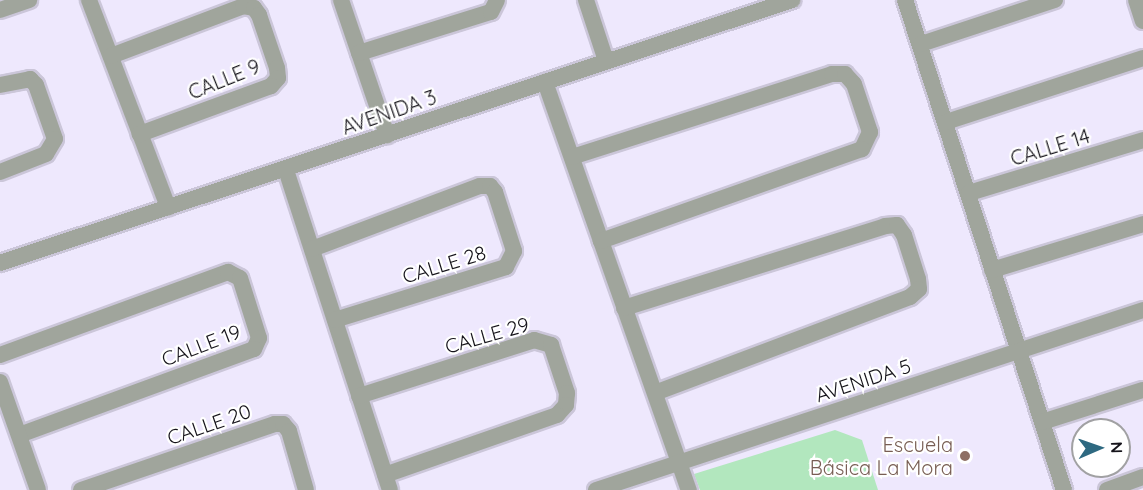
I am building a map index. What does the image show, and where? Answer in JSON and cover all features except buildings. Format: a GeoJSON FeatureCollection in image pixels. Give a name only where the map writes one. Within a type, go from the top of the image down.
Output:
{"type":"FeatureCollection","features":[{"type":"Feature","properties":{"kind":"street"},"geometry":{"type":"LineString","coordinates":[[0,10],[29,0]]}},
{"type":"Feature","properties":{"kind":"street"},"geometry":{"type":"LineString","coordinates":[[89,0],[168,207]]}},
{"type":"Feature","properties":{"kind":"street"},"geometry":{"type":"LineString","coordinates":[[341,0],[387,135]]}},
{"type":"Feature","properties":{"kind":"street"},"geometry":{"type":"LineString","coordinates":[[359,53],[491,12],[497,0]]}},
{"type":"Feature","properties":{"kind":"street"},"geometry":{"type":"LineString","coordinates":[[586,0],[606,61]]}},
{"type":"Feature","properties":{"kind":"street","name":"AVENIDA 3"},"geometry":{"type":"LineString","coordinates":[[0,263],[286,170],[792,0]]}},
{"type":"Feature","properties":{"kind":"street"},"geometry":{"type":"LineString","coordinates":[[905,0],[1064,490]]}},
{"type":"Feature","properties":{"kind":"street"},"geometry":{"type":"LineString","coordinates":[[921,44],[1055,0]]}},
{"type":"Feature","properties":{"kind":"street"},"geometry":{"type":"LineString","coordinates":[[1136,0],[1143,21]]}},
{"type":"Feature","properties":{"kind":"street","name":"CALLE 9"},"geometry":{"type":"LineString","coordinates":[[111,56],[243,6],[254,8],[259,15],[277,68],[278,78],[271,86],[140,134]]}},
{"type":"Feature","properties":{"kind":"street"},"geometry":{"type":"LineString","coordinates":[[946,122],[1143,58]]}},
{"type":"Feature","properties":{"kind":"street"},"geometry":{"type":"LineString","coordinates":[[572,158],[832,74],[844,74],[854,84],[870,132],[862,149],[601,241]]}},
{"type":"Feature","properties":{"kind":"street"},"geometry":{"type":"LineString","coordinates":[[0,85],[30,79],[36,85],[55,140],[46,154],[0,172]]}},
{"type":"Feature","properties":{"kind":"street"},"geometry":{"type":"LineString","coordinates":[[545,82],[689,490]]}},
{"type":"Feature","properties":{"kind":"street","name":"CALLE 14"},"geometry":{"type":"LineString","coordinates":[[969,193],[1143,140]]}},
{"type":"Feature","properties":{"kind":"street"},"geometry":{"type":"LineString","coordinates":[[286,170],[387,483]]}},
{"type":"Feature","properties":{"kind":"street","name":"CALLE 28"},"geometry":{"type":"LineString","coordinates":[[312,249],[480,186],[490,186],[495,192],[514,251],[506,267],[335,320]]}},
{"type":"Feature","properties":{"kind":"street"},"geometry":{"type":"LineString","coordinates":[[992,270],[1143,224]]}},
{"type":"Feature","properties":{"kind":"street"},"geometry":{"type":"LineString","coordinates":[[624,308],[885,226],[897,225],[904,235],[919,289],[910,297],[655,393]]}},
{"type":"Feature","properties":{"kind":"street","name":"CALLE 19"},"geometry":{"type":"LineString","coordinates":[[0,355],[228,272],[240,278],[260,338],[254,349],[19,435]]}},
{"type":"Feature","properties":{"kind":"street","name":"AVENIDA 5"},"geometry":{"type":"LineString","coordinates":[[596,490],[1143,310]]}},
{"type":"Feature","properties":{"kind":"street","name":"CALLE 29"},"geometry":{"type":"LineString","coordinates":[[359,396],[534,340],[550,345],[567,393],[566,405],[556,415],[387,483]]}},
{"type":"Feature","properties":{"kind":"street"},"geometry":{"type":"LineString","coordinates":[[0,382],[38,490]]}},
{"type":"Feature","properties":{"kind":"street"},"geometry":{"type":"LineString","coordinates":[[1042,422],[1143,390]]}},
{"type":"Feature","properties":{"kind":"street","name":"CALLE 20"},"geometry":{"type":"LineString","coordinates":[[81,490],[275,424],[283,424],[289,431],[306,490]]}},
{"type":"Feature","properties":{"kind":"street"},"geometry":{"type":"LineString","coordinates":[[1107,490],[1143,477]]}},
{"type":"Feature","properties":{"kind":"green space"},"geometry":{"type":"Polygon","coordinates":[[[835,430],[862,440],[878,490],[700,490],[694,474],[835,430]]]}},
{"type":"Feature","properties":{"kind":"place","name":"Escuela Básica La Mora"},"geometry":{"type":"Point","coordinates":[965,456]}}]}
